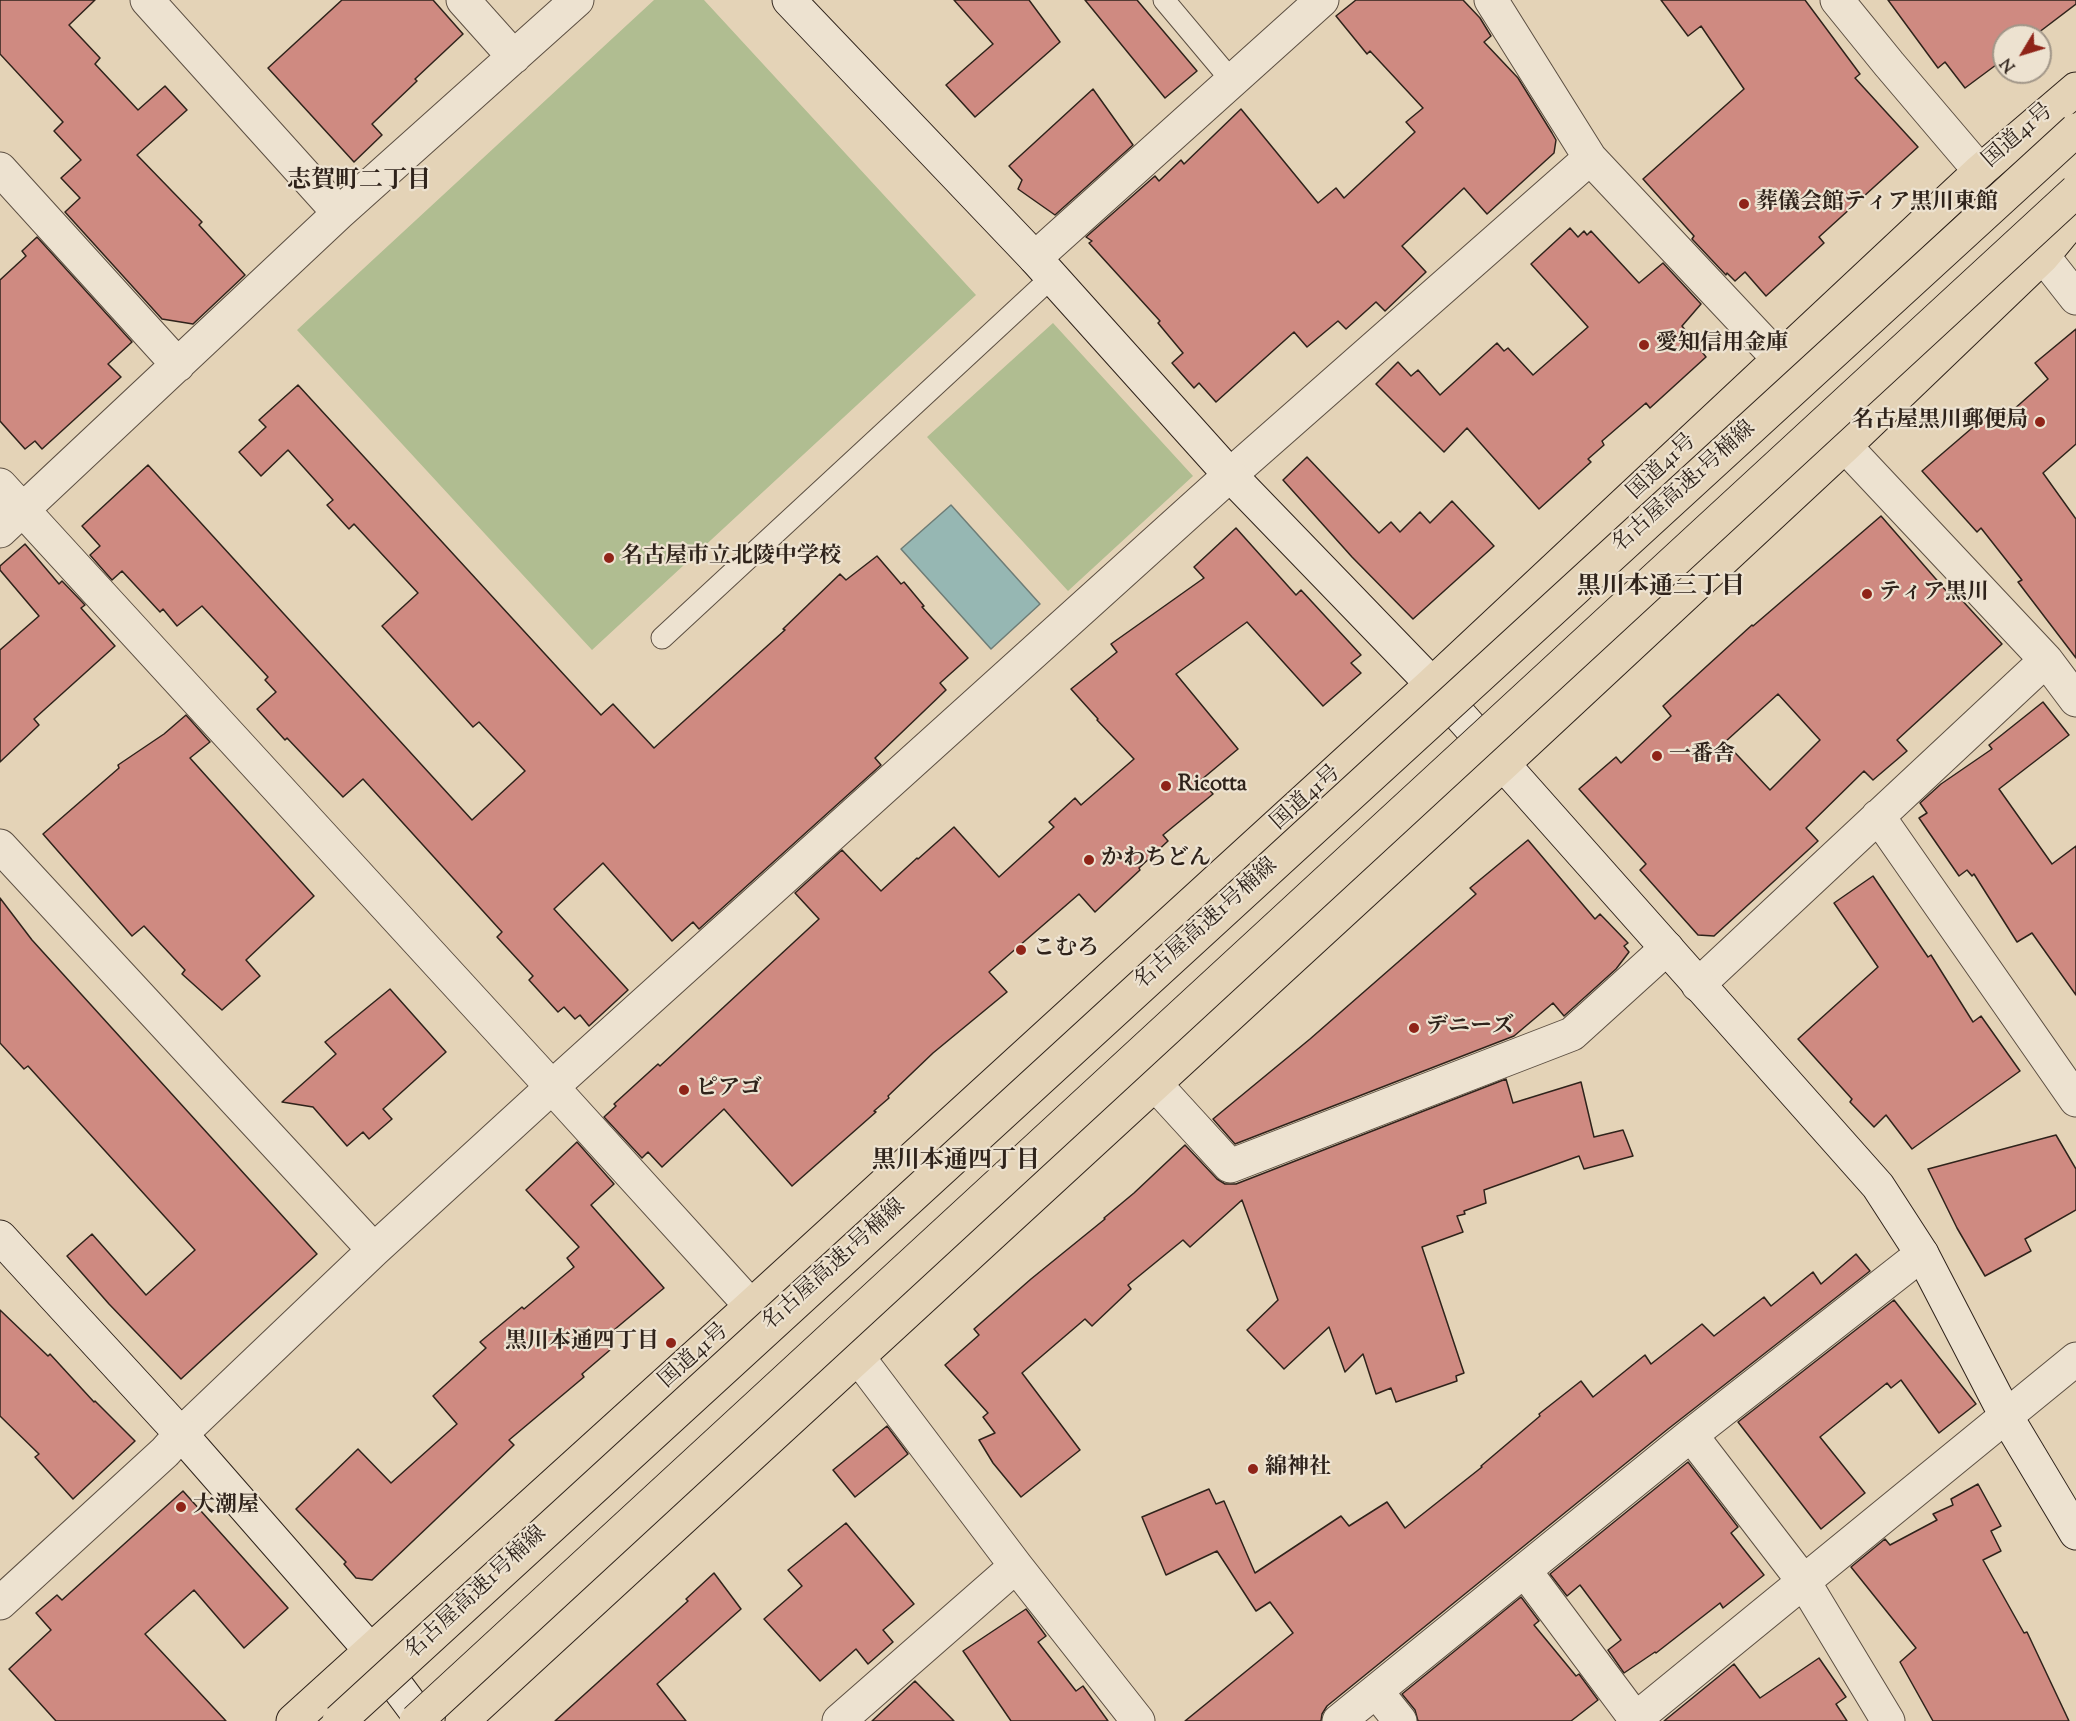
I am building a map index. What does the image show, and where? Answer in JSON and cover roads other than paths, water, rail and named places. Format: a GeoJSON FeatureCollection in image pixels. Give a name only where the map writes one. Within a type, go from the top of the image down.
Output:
{"type":"FeatureCollection","features":[{"type":"Feature","properties":{"kind":"highway","name":"国道41号"},"geometry":{"type":"LineString","coordinates":[[292,1721],[752,1306],[1432,684],[1980,171],[2076,89]]}},
{"type":"Feature","properties":{"kind":"highway","name":"名古屋高速1号楠線"},"geometry":{"type":"LineString","coordinates":[[339,1721],[2076,130]]}},
{"type":"Feature","properties":{"kind":"highway","name":"名古屋高速1号楠線"},"geometry":{"type":"LineString","coordinates":[[416,1721],[2076,192]]}},
{"type":"Feature","properties":{"kind":"highway"},"geometry":{"type":"LineString","coordinates":[[462,1721],[1503,764],[1845,446],[2043,256],[2076,216]]}},
{"type":"Feature","properties":{"kind":"street"},"geometry":{"type":"LineString","coordinates":[[147,0],[339,213]]}},
{"type":"Feature","properties":{"kind":"street"},"geometry":{"type":"LineString","coordinates":[[464,0],[514,57]]}},
{"type":"Feature","properties":{"kind":"street"},"geometry":{"type":"LineString","coordinates":[[12,521],[339,213],[578,0]]}},
{"type":"Feature","properties":{"kind":"street"},"geometry":{"type":"LineString","coordinates":[[789,0],[1043,268],[1230,475],[1432,684],[1878,1186],[1922,1254],[2006,1416],[2076,1533]]}},
{"type":"Feature","properties":{"kind":"street"},"geometry":{"type":"LineString","coordinates":[[1043,268],[1232,81],[1322,0]]}},
{"type":"Feature","properties":{"kind":"street"},"geometry":{"type":"LineString","coordinates":[[1491,0],[1590,158],[1779,360]]}},
{"type":"Feature","properties":{"kind":"street"},"geometry":{"type":"LineString","coordinates":[[1837,0],[1888,64],[1980,171]]}},
{"type":"Feature","properties":{"kind":"street"},"geometry":{"type":"LineString","coordinates":[[0,1603],[165,1452],[181,1434],[374,1250],[552,1086],[1230,475],[1590,158]]}},
{"type":"Feature","properties":{"kind":"street"},"geometry":{"type":"LineString","coordinates":[[0,169],[178,365]]}},
{"type":"Feature","properties":{"kind":"street"},"geometry":{"type":"LineString","coordinates":[[2043,256],[2076,298]]}},
{"type":"Feature","properties":{"kind":"street"},"geometry":{"type":"LineString","coordinates":[[1845,446],[2046,660],[2076,700]]}},
{"type":"Feature","properties":{"kind":"street"},"geometry":{"type":"LineString","coordinates":[[0,485],[12,521],[552,1086],[752,1306]]}},
{"type":"Feature","properties":{"kind":"street"},"geometry":{"type":"LineString","coordinates":[[1698,985],[2046,660]]}},
{"type":"Feature","properties":{"kind":"street"},"geometry":{"type":"LineString","coordinates":[[1878,816],[2076,1100]]}},
{"type":"Feature","properties":{"kind":"street"},"geometry":{"type":"LineString","coordinates":[[0,846],[374,1250]]}},
{"type":"Feature","properties":{"kind":"street"},"geometry":{"type":"LineString","coordinates":[[1155,1084],[1230,1166],[1572,1034],[1667,948]]}},
{"type":"Feature","properties":{"kind":"street"},"geometry":{"type":"LineString","coordinates":[[0,1237],[181,1434],[370,1650],[423,1721]]}},
{"type":"Feature","properties":{"kind":"street"},"geometry":{"type":"LineString","coordinates":[[1339,1721],[1691,1435],[1922,1254]]}},
{"type":"Feature","properties":{"kind":"street"},"geometry":{"type":"LineString","coordinates":[[858,1357],[1016,1566],[1138,1721]]}},
{"type":"Feature","properties":{"kind":"street"},"geometry":{"type":"LineString","coordinates":[[1525,1571],[1635,1720],[2076,1359]]}},
{"type":"Feature","properties":{"kind":"street"},"geometry":{"type":"LineString","coordinates":[[1691,1435],[1804,1582],[1888,1721]]}},
{"type":"Feature","properties":{"kind":"street"},"geometry":{"type":"LineString","coordinates":[[839,1721],[1016,1566]]}},
{"type":"Feature","properties":{"kind":"street"},"geometry":{"type":"LineString","coordinates":[[1376,1691],[1400,1721]]}},
{"type":"Feature","properties":{"kind":"lane"},"geometry":{"type":"LineString","coordinates":[[1164,0],[1232,81]]}},
{"type":"Feature","properties":{"kind":"lane"},"geometry":{"type":"LineString","coordinates":[[662,638],[1043,268]]}},
{"type":"Feature","properties":{"kind":"water"},"geometry":{"type":"Polygon","coordinates":[[[951,505],[1040,604],[991,649],[901,549],[951,505]]]}},
{"type":"Feature","properties":{"kind":"place","name":"葬儀会館ティア黒川東館"},"geometry":{"type":"Point","coordinates":[1744,204]}},
{"type":"Feature","properties":{"kind":"place","name":"愛知信用金庫"},"geometry":{"type":"Point","coordinates":[1644,345]}},
{"type":"Feature","properties":{"kind":"place","name":"名古屋黒川郵便局"},"geometry":{"type":"Point","coordinates":[2040,422]}},
{"type":"Feature","properties":{"kind":"place","name":"名古屋市立北陵中学校"},"geometry":{"type":"Point","coordinates":[609,558]}},
{"type":"Feature","properties":{"kind":"place","name":"ティア黒川"},"geometry":{"type":"Point","coordinates":[1867,594]}},
{"type":"Feature","properties":{"kind":"place","name":"一番舎"},"geometry":{"type":"Point","coordinates":[1657,756]}},
{"type":"Feature","properties":{"kind":"place","name":"Ricotta"},"geometry":{"type":"Point","coordinates":[1166,786]}},
{"type":"Feature","properties":{"kind":"place","name":"かわちどん"},"geometry":{"type":"Point","coordinates":[1089,860]}},
{"type":"Feature","properties":{"kind":"place","name":"こむろ"},"geometry":{"type":"Point","coordinates":[1021,950]}},
{"type":"Feature","properties":{"kind":"place","name":"デニーズ"},"geometry":{"type":"Point","coordinates":[1414,1028]}},
{"type":"Feature","properties":{"kind":"place","name":"ピアゴ"},"geometry":{"type":"Point","coordinates":[684,1090]}},
{"type":"Feature","properties":{"kind":"place","name":"黒川本通四丁目"},"geometry":{"type":"Point","coordinates":[671,1343]}},
{"type":"Feature","properties":{"kind":"place","name":"綿神社"},"geometry":{"type":"Point","coordinates":[1253,1469]}},
{"type":"Feature","properties":{"kind":"place","name":"大潮屋"},"geometry":{"type":"Point","coordinates":[181,1507]}},
{"type":"Feature","properties":{"kind":"district","name":"志賀町二丁目"},"geometry":{"type":"Point","coordinates":[359,183]}},
{"type":"Feature","properties":{"kind":"district","name":"黒川本通三丁目"},"geometry":{"type":"Point","coordinates":[1661,589]}},
{"type":"Feature","properties":{"kind":"district","name":"黒川本通四丁目"},"geometry":{"type":"Point","coordinates":[956,1163]}}]}
